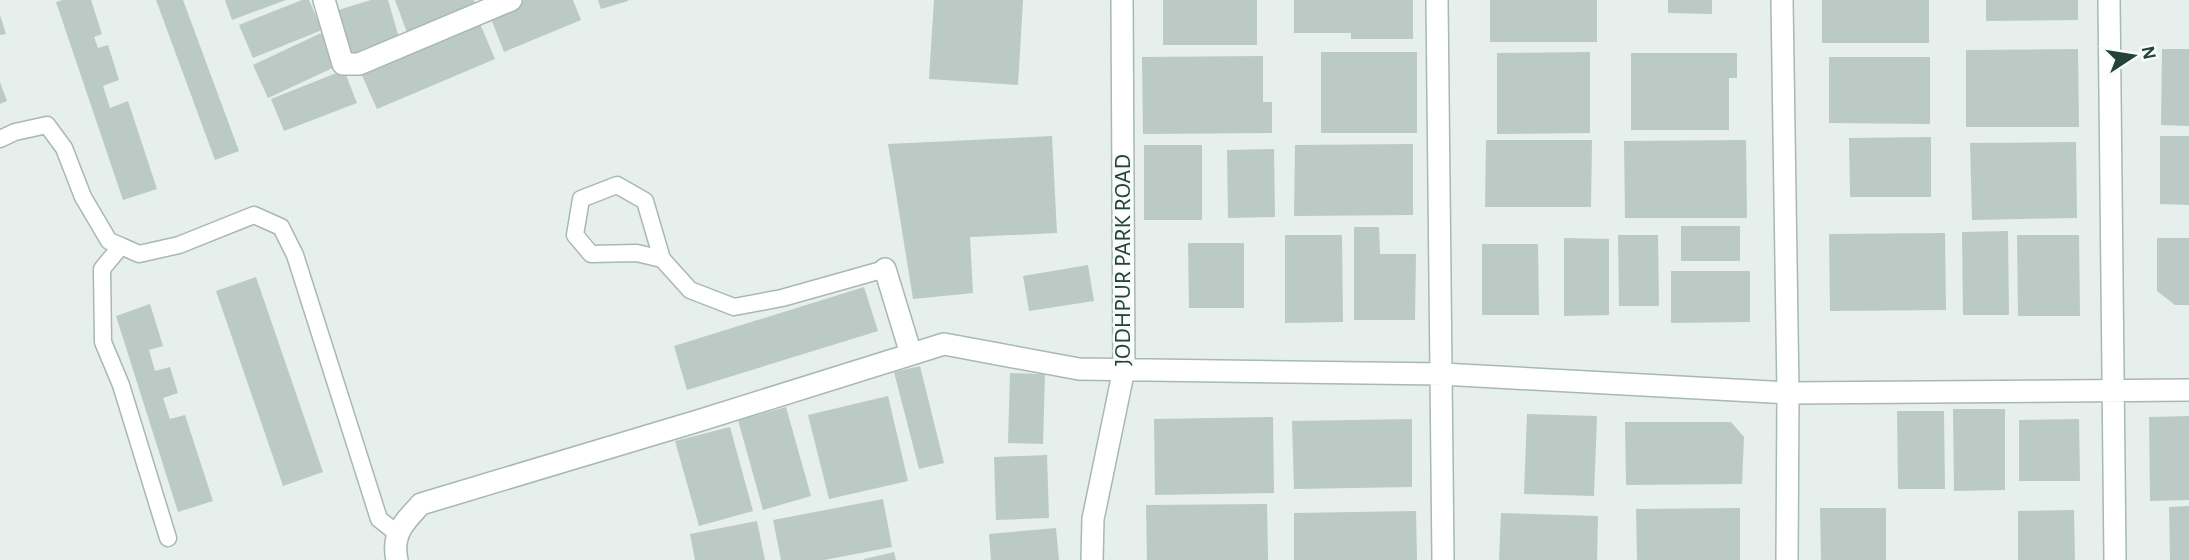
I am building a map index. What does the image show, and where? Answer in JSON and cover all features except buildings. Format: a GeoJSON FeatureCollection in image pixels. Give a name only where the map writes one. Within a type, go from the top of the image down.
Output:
{"type":"FeatureCollection","features":[{"type":"Feature","properties":{"kind":"street"},"geometry":{"type":"LineString","coordinates":[[324,0],[343,64],[359,64],[511,0]]}},
{"type":"Feature","properties":{"kind":"street","name":"JODHPUR PARK ROAD"},"geometry":{"type":"LineString","coordinates":[[1092,560],[1093,519],[1124,369],[1122,0]]}},
{"type":"Feature","properties":{"kind":"street"},"geometry":{"type":"LineString","coordinates":[[1437,0],[1443,560]]}},
{"type":"Feature","properties":{"kind":"street"},"geometry":{"type":"LineString","coordinates":[[1782,0],[1788,393],[1787,560]]}},
{"type":"Feature","properties":{"kind":"street"},"geometry":{"type":"LineString","coordinates":[[2109,0],[2115,560]]}},
{"type":"Feature","properties":{"kind":"street"},"geometry":{"type":"LineString","coordinates":[[885,269],[911,354]]}},
{"type":"Feature","properties":{"kind":"street"},"geometry":{"type":"LineString","coordinates":[[397,560],[398,528],[421,504],[461,494],[944,344],[1079,369],[1442,374],[1788,393],[2189,390]]}},
{"type":"Feature","properties":{"kind":"lane"},"geometry":{"type":"LineString","coordinates":[[0,139],[15,132],[47,125],[64,148],[83,197],[109,241],[139,254],[179,245],[254,215],[281,227],[295,255],[379,519],[398,534]]}},
{"type":"Feature","properties":{"kind":"lane"},"geometry":{"type":"LineString","coordinates":[[662,259],[637,253],[591,254],[575,235],[582,199],[617,185],[645,201],[662,259],[690,290],[734,307],[782,298],[885,269]]}},
{"type":"Feature","properties":{"kind":"lane"},"geometry":{"type":"LineString","coordinates":[[121,246],[102,268],[103,342],[121,385],[168,538]]}}]}
